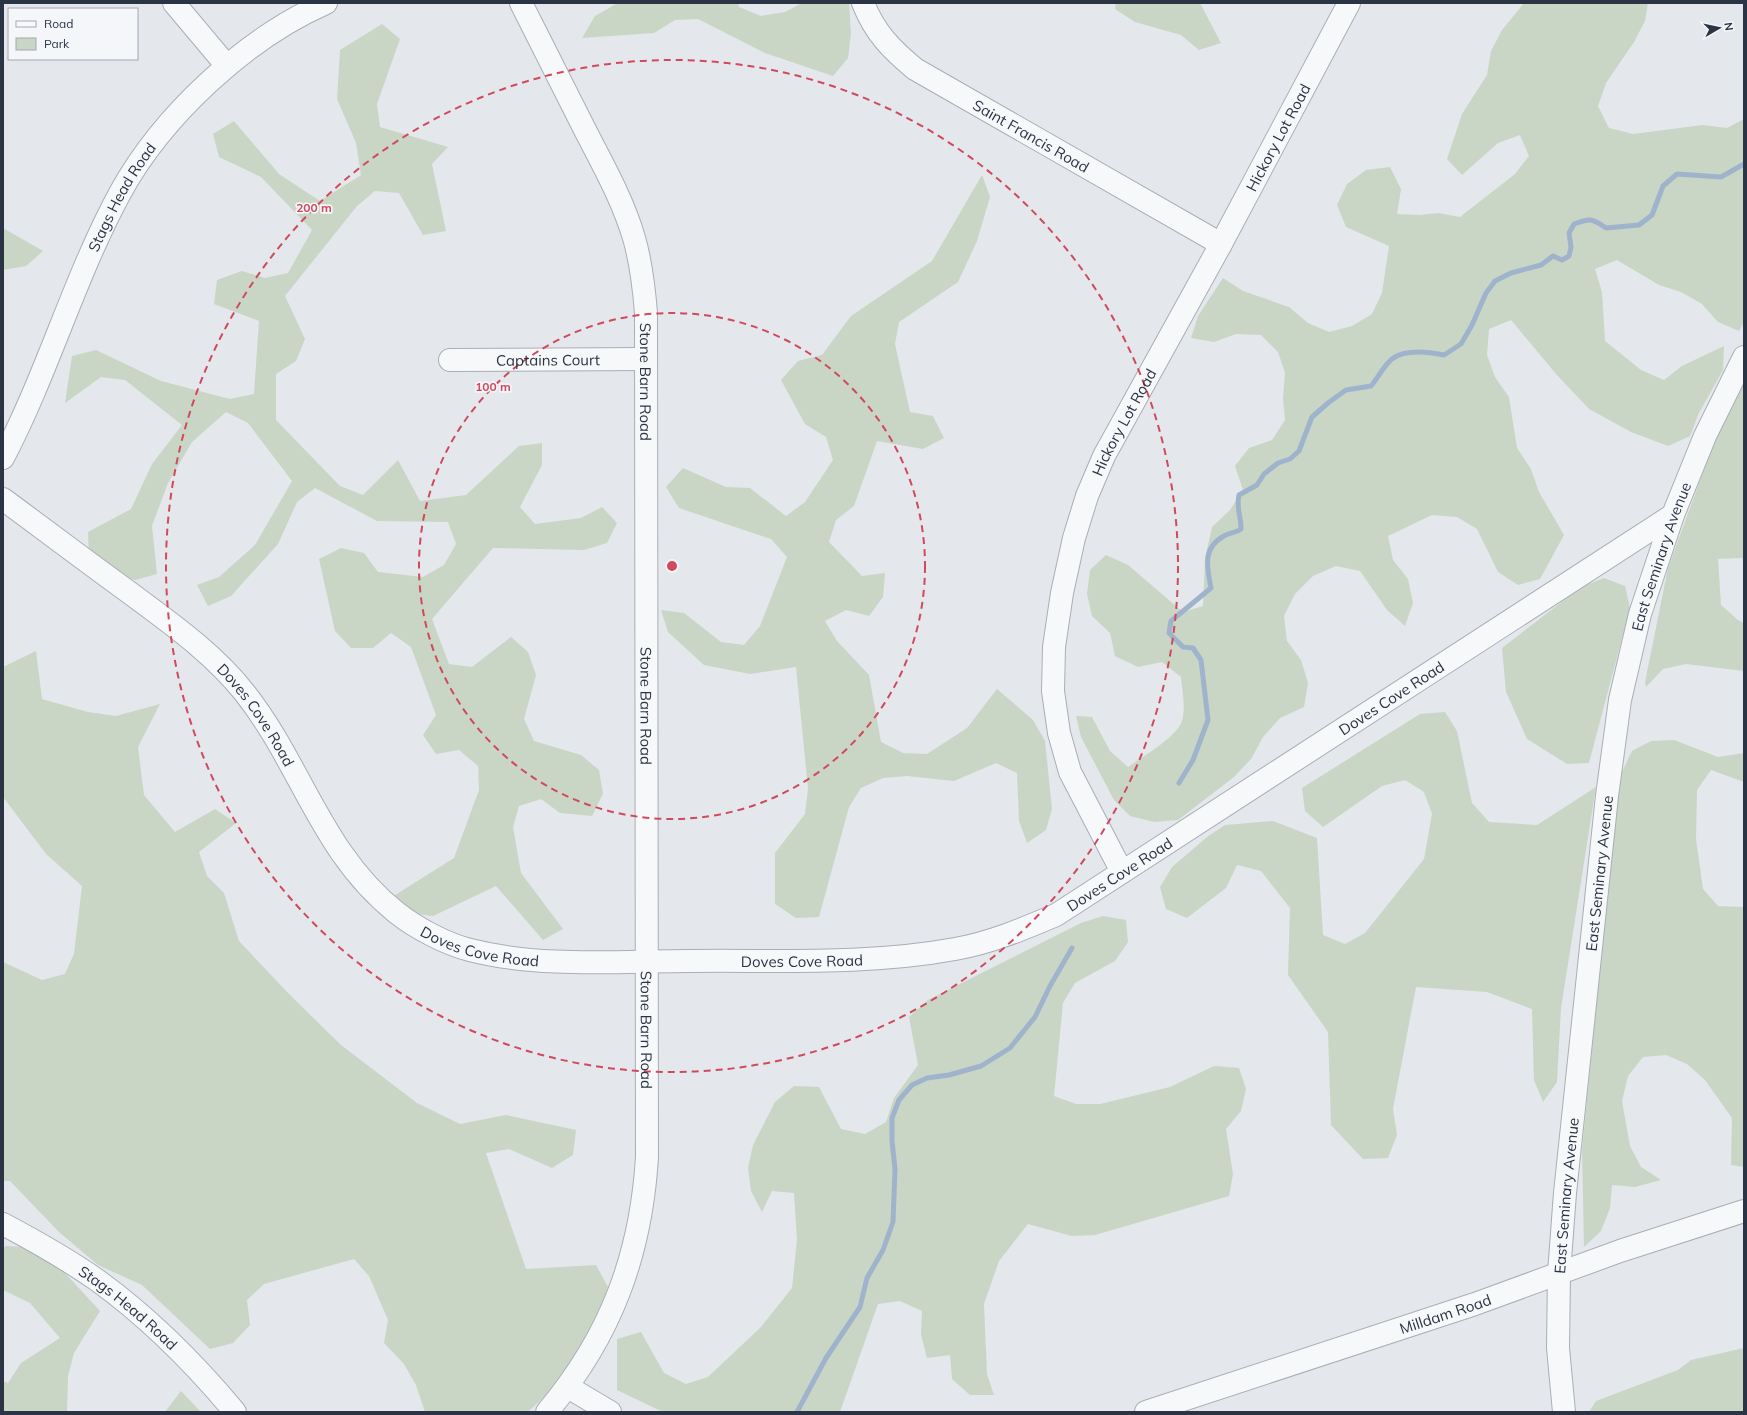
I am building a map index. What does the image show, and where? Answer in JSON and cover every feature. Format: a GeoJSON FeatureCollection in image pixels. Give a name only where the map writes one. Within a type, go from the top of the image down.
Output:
{"type":"FeatureCollection","features":[{"type":"Feature","properties":{"kind":"street"},"geometry":{"type":"LineString","coordinates":[[174,3],[228,66]]}},
{"type":"Feature","properties":{"kind":"street","name":"Stags Head Road"},"geometry":{"type":"LineString","coordinates":[[3,458],[26,410],[91,253],[121,192],[141,160],[173,120],[199,92],[228,66],[274,31],[326,3]]}},
{"type":"Feature","properties":{"kind":"street","name":"Stone Barn Road"},"geometry":{"type":"LineString","coordinates":[[521,3],[611,181],[626,215],[634,239],[645,290],[647,1157],[643,1204],[631,1261],[610,1313],[597,1340],[568,1387],[547,1412]]}},
{"type":"Feature","properties":{"kind":"street","name":"Saint Francis Road"},"geometry":{"type":"LineString","coordinates":[[863,3],[874,28],[891,49],[915,69],[1221,244]]}},
{"type":"Feature","properties":{"kind":"street","name":"Hickory Lot Road"},"geometry":{"type":"LineString","coordinates":[[1122,872],[1070,772],[1059,733],[1053,692],[1054,647],[1062,596],[1074,538],[1087,496],[1101,462],[1221,244],[1349,3]]}},
{"type":"Feature","properties":{"kind":"street","name":"East Seminary Avenue"},"geometry":{"type":"LineString","coordinates":[[1564,1412],[1558,1348],[1559,1272],[1565,1193],[1606,803],[1620,700],[1640,614],[1672,514],[1705,436],[1744,357]]}},
{"type":"Feature","properties":{"kind":"street","name":"Captains Court"},"geometry":{"type":"LineString","coordinates":[[450,360],[646,359]]}},
{"type":"Feature","properties":{"kind":"street","name":"Doves Cove Road"},"geometry":{"type":"LineString","coordinates":[[3,499],[185,634],[220,664],[245,694],[270,730],[329,836],[351,867],[373,892],[400,916],[430,934],[467,950],[505,957],[555,961],[845,960],[897,958],[958,949],[1009,935],[1056,915],[1672,514]]}},
{"type":"Feature","properties":{"kind":"street","name":"Milldam Road"},"geometry":{"type":"LineString","coordinates":[[1146,1412],[1475,1304],[1559,1272],[1744,1211]]}},
{"type":"Feature","properties":{"kind":"street","name":"Stags Head Road"},"geometry":{"type":"LineString","coordinates":[[3,1224],[68,1261],[124,1302],[204,1375],[236,1412]]}},
{"type":"Feature","properties":{"kind":"street"},"geometry":{"type":"LineString","coordinates":[[568,1387],[610,1412]]}},
{"type":"Feature","properties":{"kind":"green space"},"geometry":{"type":"Polygon","coordinates":[[[618,3],[738,3],[739,7],[761,16],[785,12],[802,3],[849,3],[851,34],[848,58],[833,76],[765,53],[698,19],[675,20],[654,33],[582,38],[595,16],[618,3]]]}},
{"type":"Feature","properties":{"kind":"green space"},"geometry":{"type":"Polygon","coordinates":[[[1116,3],[1200,3],[1221,43],[1199,50],[1181,35],[1135,22],[1115,9],[1116,3]]]}},
{"type":"Feature","properties":{"kind":"green space"},"geometry":{"type":"Polygon","coordinates":[[[1524,3],[1648,3],[1645,21],[1634,42],[1606,83],[1598,106],[1609,128],[1633,134],[1702,125],[1727,128],[1744,119],[1744,322],[1739,331],[1718,322],[1702,304],[1681,292],[1659,285],[1617,260],[1595,269],[1602,292],[1605,341],[1641,370],[1664,380],[1682,366],[1724,346],[1723,370],[1699,413],[1690,436],[1668,446],[1631,432],[1589,409],[1556,374],[1511,320],[1489,329],[1487,355],[1495,377],[1509,397],[1517,448],[1531,469],[1539,492],[1564,535],[1540,579],[1518,585],[1498,572],[1477,529],[1457,517],[1432,515],[1388,536],[1393,560],[1408,579],[1413,603],[1405,626],[1387,610],[1360,571],[1336,566],[1313,576],[1295,594],[1284,616],[1287,641],[1301,660],[1308,683],[1304,707],[1280,718],[1263,737],[1251,759],[1234,777],[1178,820],[1154,822],[1130,816],[1114,800],[1081,737],[1076,716],[1092,717],[1110,751],[1128,767],[1166,740],[1179,727],[1184,710],[1181,677],[1162,662],[1138,667],[1115,656],[1110,633],[1092,616],[1087,594],[1090,570],[1106,555],[1128,565],[1183,612],[1203,606],[1205,559],[1212,527],[1230,510],[1243,490],[1235,466],[1249,448],[1272,440],[1285,420],[1283,398],[1285,373],[1278,352],[1261,335],[1236,334],[1214,342],[1191,338],[1198,316],[1223,278],[1243,291],[1289,307],[1308,323],[1329,332],[1352,326],[1372,314],[1382,293],[1389,246],[1346,227],[1337,205],[1347,184],[1366,170],[1390,167],[1401,189],[1397,214],[1420,215],[1438,213],[1460,217],[1515,174],[1529,156],[1520,135],[1498,143],[1462,175],[1447,159],[1462,114],[1487,75],[1491,51],[1502,30],[1524,3]]]}},
{"type":"Feature","properties":{"kind":"green space"},"geometry":{"type":"Polygon","coordinates":[[[382,24],[400,39],[377,104],[380,127],[448,147],[432,164],[446,231],[423,235],[399,193],[375,191],[357,206],[285,296],[305,339],[296,361],[276,374],[276,420],[340,486],[363,495],[398,460],[420,501],[466,495],[519,446],[542,443],[542,465],[520,507],[535,524],[581,518],[602,507],[617,523],[607,543],[584,550],[493,548],[432,619],[449,664],[472,667],[511,637],[528,652],[536,675],[524,719],[534,741],[581,755],[599,770],[603,794],[592,816],[560,813],[541,799],[519,806],[513,827],[521,873],[563,929],[543,940],[496,886],[433,916],[409,913],[392,897],[454,858],[479,790],[478,766],[459,750],[436,754],[423,735],[436,715],[411,647],[391,633],[373,648],[351,648],[335,631],[319,559],[341,548],[364,553],[378,572],[423,577],[444,565],[456,544],[448,522],[377,521],[315,488],[297,502],[278,544],[231,596],[208,606],[197,585],[219,577],[255,545],[292,481],[248,423],[226,412],[192,442],[168,483],[152,526],[157,574],[135,580],[108,572],[89,557],[88,532],[131,509],[152,464],[182,425],[125,380],[101,377],[65,403],[72,356],[96,350],[161,381],[230,399],[254,394],[259,321],[214,304],[217,280],[242,271],[265,278],[288,273],[312,230],[261,177],[219,157],[213,134],[234,121],[279,174],[320,201],[361,175],[356,143],[337,99],[340,50],[382,24]]]}},
{"type":"Feature","properties":{"kind":"green space"},"geometry":{"type":"Polygon","coordinates":[[[982,175],[990,197],[977,241],[958,282],[899,322],[895,344],[910,412],[933,416],[944,438],[923,449],[877,441],[854,506],[836,520],[829,542],[862,576],[885,573],[883,597],[869,616],[846,610],[825,621],[837,641],[869,675],[881,742],[903,753],[927,754],[967,728],[997,689],[1033,720],[1045,741],[1052,809],[1046,830],[1027,843],[1019,821],[1017,773],[996,763],[954,781],[907,776],[883,778],[861,788],[849,807],[819,917],[796,918],[775,904],[775,853],[805,814],[808,789],[796,667],[750,674],[704,665],[668,632],[661,610],[684,613],[721,642],[744,645],[760,626],[787,557],[771,539],[679,508],[666,487],[683,468],[726,487],[750,488],[786,516],[805,502],[833,460],[826,437],[805,424],[781,380],[798,361],[822,355],[851,316],[932,261],[982,175]]]}},
{"type":"Feature","properties":{"kind":"green space"},"geometry":{"type":"Polygon","coordinates":[[[3,228],[43,251],[26,266],[3,270],[3,228]]]}},
{"type":"Feature","properties":{"kind":"green space"},"geometry":{"type":"Polygon","coordinates":[[[1744,374],[1744,559],[1718,559],[1721,605],[1738,620],[1744,623],[1744,671],[1686,664],[1663,669],[1646,687],[1645,682],[1668,568],[1724,415],[1744,374]]]}},
{"type":"Feature","properties":{"kind":"green space"},"geometry":{"type":"Polygon","coordinates":[[[1604,578],[1625,586],[1630,608],[1589,763],[1567,764],[1527,739],[1506,692],[1502,648],[1581,587],[1604,578]]]}},
{"type":"Feature","properties":{"kind":"green space"},"geometry":{"type":"Polygon","coordinates":[[[36,651],[42,699],[88,712],[116,716],[160,704],[138,747],[144,795],[175,832],[215,809],[236,823],[199,852],[207,876],[224,893],[239,941],[289,994],[341,1045],[417,1103],[460,1124],[506,1115],[576,1130],[573,1155],[552,1168],[509,1149],[486,1153],[526,1269],[596,1265],[608,1287],[597,1334],[562,1380],[528,1412],[425,1412],[416,1385],[404,1364],[384,1343],[388,1320],[369,1276],[354,1259],[264,1284],[247,1300],[250,1325],[233,1343],[210,1349],[142,1285],[98,1265],[59,1232],[10,1181],[3,1181],[3,962],[42,980],[65,974],[74,954],[82,886],[46,854],[3,797],[3,667],[36,651]]]}},
{"type":"Feature","properties":{"kind":"green space"},"geometry":{"type":"Polygon","coordinates":[[[1445,712],[1457,731],[1472,803],[1489,822],[1537,825],[1596,787],[1561,1008],[1557,1082],[1543,1102],[1534,1080],[1532,1009],[1487,992],[1416,987],[1393,1109],[1397,1135],[1388,1158],[1363,1159],[1331,1125],[1328,1032],[1288,975],[1290,908],[1261,871],[1237,865],[1226,888],[1187,918],[1166,909],[1160,887],[1172,867],[1207,837],[1225,825],[1273,821],[1317,838],[1323,935],[1345,944],[1365,933],[1424,859],[1432,814],[1424,792],[1405,780],[1382,786],[1323,827],[1305,811],[1302,788],[1420,714],[1445,712]]]}},
{"type":"Feature","properties":{"kind":"green space"},"geometry":{"type":"Polygon","coordinates":[[[1674,740],[1718,757],[1744,753],[1744,782],[1711,770],[1697,790],[1696,839],[1703,889],[1718,906],[1744,907],[1744,1167],[1731,1165],[1732,1118],[1705,1080],[1687,1064],[1666,1055],[1643,1057],[1628,1076],[1622,1101],[1630,1146],[1641,1167],[1661,1180],[1635,1187],[1612,1185],[1610,1208],[1601,1231],[1584,1247],[1582,1151],[1617,794],[1622,772],[1632,751],[1651,741],[1674,740]]]}},
{"type":"Feature","properties":{"kind":"green space"},"geometry":{"type":"Polygon","coordinates":[[[1103,916],[1126,920],[1128,942],[1115,961],[1075,983],[1063,1003],[1054,1096],[1076,1104],[1100,1104],[1170,1087],[1214,1066],[1239,1068],[1246,1089],[1241,1111],[1226,1129],[1233,1174],[1229,1196],[1095,1235],[1072,1236],[1028,1224],[999,1261],[984,1304],[987,1374],[994,1395],[970,1395],[952,1379],[950,1355],[927,1358],[921,1335],[922,1311],[900,1301],[878,1304],[840,1412],[663,1412],[617,1390],[617,1339],[641,1332],[664,1373],[686,1384],[708,1377],[761,1327],[792,1288],[797,1240],[794,1193],[772,1191],[762,1212],[751,1191],[748,1168],[753,1145],[775,1102],[794,1086],[819,1087],[841,1129],[865,1134],[886,1122],[894,1098],[918,1065],[909,1017],[928,1000],[1081,923],[1103,916]]]}},
{"type":"Feature","properties":{"kind":"green space"},"geometry":{"type":"Polygon","coordinates":[[[6,1246],[30,1247],[51,1258],[100,1311],[74,1353],[68,1376],[67,1412],[3,1412],[3,1381],[8,1383],[21,1363],[60,1338],[30,1303],[3,1290],[3,1248],[6,1246]]]}},
{"type":"Feature","properties":{"kind":"green space"},"geometry":{"type":"Polygon","coordinates":[[[1744,1348],[1744,1412],[1589,1412],[1596,1401],[1678,1370],[1691,1360],[1744,1348]]]}},
{"type":"Feature","properties":{"kind":"green space"},"geometry":{"type":"Polygon","coordinates":[[[181,1391],[201,1412],[165,1412],[181,1391]]]}},
{"type":"Feature","properties":{"kind":"waterway"},"geometry":{"type":"LineString","coordinates":[[1179,783],[1193,760],[1208,720],[1201,660],[1193,648],[1183,647],[1169,633],[1171,621],[1211,588],[1208,573],[1209,552],[1217,541],[1226,535],[1241,529],[1238,504],[1239,495],[1257,485],[1264,474],[1278,463],[1290,459],[1299,451],[1312,417],[1346,390],[1371,386],[1387,364],[1397,356],[1417,352],[1444,355],[1461,344],[1472,325],[1486,293],[1495,281],[1511,273],[1541,265],[1553,256],[1562,260],[1569,256],[1571,247],[1569,233],[1574,224],[1591,220],[1606,228],[1639,225],[1652,215],[1663,186],[1677,174],[1721,177],[1744,164]]}},
{"type":"Feature","properties":{"kind":"waterway"},"geometry":{"type":"LineString","coordinates":[[797,1412],[826,1358],[860,1307],[867,1278],[883,1250],[893,1222],[895,1169],[892,1141],[892,1118],[899,1100],[912,1085],[927,1078],[949,1075],[981,1066],[1010,1048],[1035,1017],[1050,986],[1072,948]]}}]}
